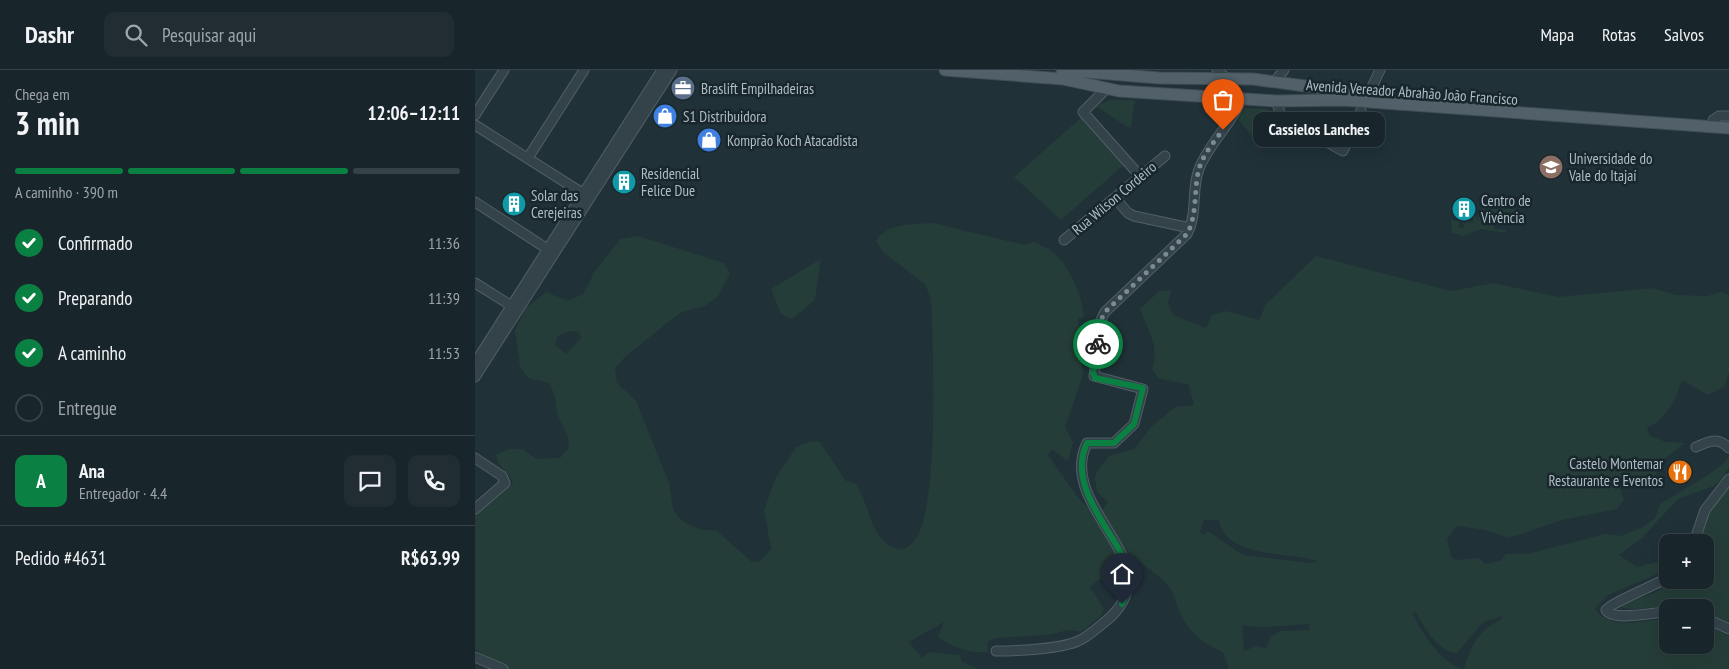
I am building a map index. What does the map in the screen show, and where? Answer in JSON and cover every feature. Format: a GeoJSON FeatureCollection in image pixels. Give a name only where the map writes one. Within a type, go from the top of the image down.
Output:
{"type":"FeatureCollection","features":[{"type":"Feature","properties":{"kind":"main road","name":"Avenida Vereador Abrahão João Francisco"},"geometry":{"type":"LineString","coordinates":[[945,70],[1063,79],[1106,89],[1276,100],[1343,100],[1729,128]]}},
{"type":"Feature","properties":{"kind":"main road","name":"Avenida Vereador Abrahão João Francisco"},"geometry":{"type":"LineString","coordinates":[[1062,70],[1159,78],[1221,74],[1353,93],[1729,121]]}},
{"type":"Feature","properties":{"kind":"main road"},"geometry":{"type":"LineString","coordinates":[[1106,89],[1120,74]]}},
{"type":"Feature","properties":{"kind":"main road"},"geometry":{"type":"LineString","coordinates":[[1275,81],[1282,91],[1276,100]]}},
{"type":"Feature","properties":{"kind":"street"},"geometry":{"type":"LineString","coordinates":[[475,115],[504,70]]}},
{"type":"Feature","properties":{"kind":"street"},"geometry":{"type":"LineString","coordinates":[[527,158],[584,70]]}},
{"type":"Feature","properties":{"kind":"street"},"geometry":{"type":"LineString","coordinates":[[657,87],[663,70]]}},
{"type":"Feature","properties":{"kind":"street"},"geometry":{"type":"LineString","coordinates":[[475,363],[514,308],[657,87],[672,70]]}},
{"type":"Feature","properties":{"kind":"street"},"geometry":{"type":"LineString","coordinates":[[1275,81],[1284,70]]}},
{"type":"Feature","properties":{"kind":"street"},"geometry":{"type":"LineString","coordinates":[[1372,87],[1380,70]]}},
{"type":"Feature","properties":{"kind":"street"},"geometry":{"type":"LineString","coordinates":[[1106,89],[1083,112],[1140,176]]}},
{"type":"Feature","properties":{"kind":"street"},"geometry":{"type":"LineString","coordinates":[[996,651],[1073,643],[1094,631],[1115,613],[1122,604],[1128,587],[1128,568],[1085,488],[1082,470],[1087,443],[1114,443],[1134,424],[1143,388],[1094,376],[1101,320],[1105,312],[1179,244],[1190,228],[1198,171],[1242,98]]}},
{"type":"Feature","properties":{"kind":"street"},"geometry":{"type":"LineString","coordinates":[[1276,100],[1281,115],[1285,119],[1343,151],[1361,111]]}},
{"type":"Feature","properties":{"kind":"street"},"geometry":{"type":"LineString","coordinates":[[1713,120],[1719,116],[1729,116]]}},
{"type":"Feature","properties":{"kind":"street"},"geometry":{"type":"LineString","coordinates":[[475,125],[587,196]]}},
{"type":"Feature","properties":{"kind":"street","name":"Rua Wilson Cordeiro"},"geometry":{"type":"LineString","coordinates":[[1064,240],[1165,156]]}},
{"type":"Feature","properties":{"kind":"street"},"geometry":{"type":"LineString","coordinates":[[1115,198],[1128,213],[1134,216],[1190,228]]}},
{"type":"Feature","properties":{"kind":"street"},"geometry":{"type":"LineString","coordinates":[[475,202],[551,251]]}},
{"type":"Feature","properties":{"kind":"street"},"geometry":{"type":"LineString","coordinates":[[475,283],[514,308]]}},
{"type":"Feature","properties":{"kind":"street"},"geometry":{"type":"LineString","coordinates":[[476,374],[514,308]]}},
{"type":"Feature","properties":{"kind":"street"},"geometry":{"type":"LineString","coordinates":[[1696,447],[1715,440],[1722,442],[1729,448]]}},
{"type":"Feature","properties":{"kind":"street"},"geometry":{"type":"LineString","coordinates":[[475,458],[502,476],[505,483],[475,509]]}},
{"type":"Feature","properties":{"kind":"street"},"geometry":{"type":"LineString","coordinates":[[1697,534],[1705,510],[1729,479]]}},
{"type":"Feature","properties":{"kind":"street"},"geometry":{"type":"LineString","coordinates":[[1659,583],[1643,592],[1610,604],[1606,610],[1617,616],[1659,613]]}},
{"type":"Feature","properties":{"kind":"street"},"geometry":{"type":"LineString","coordinates":[[1714,622],[1729,629]]}},
{"type":"Feature","properties":{"kind":"street"},"geometry":{"type":"LineString","coordinates":[[475,657],[503,669]]}},
{"type":"Feature","properties":{"kind":"green space"},"geometry":{"type":"Polygon","coordinates":[[[1109,100],[1135,100],[1131,127],[1127,127],[1096,106],[1109,100]]]}},
{"type":"Feature","properties":{"kind":"green space"},"geometry":{"type":"Polygon","coordinates":[[[1245,108],[1268,109],[1283,119],[1271,144],[1252,136],[1237,118],[1245,108]]]}},
{"type":"Feature","properties":{"kind":"green space"},"geometry":{"type":"Polygon","coordinates":[[[1083,116],[1126,163],[1061,220],[1014,177],[1083,116]]]}},
{"type":"Feature","properties":{"kind":"green space"},"geometry":{"type":"Polygon","coordinates":[[[1479,209],[1517,209],[1515,222],[1494,222],[1494,229],[1506,230],[1506,233],[1481,229],[1463,236],[1452,233],[1451,220],[1459,222],[1459,227],[1463,228],[1466,222],[1473,223],[1474,212],[1477,220],[1478,217],[1486,216],[1480,213],[1479,209]]]}},
{"type":"Feature","properties":{"kind":"green space"},"geometry":{"type":"Polygon","coordinates":[[[933,223],[1024,245],[1034,242],[1052,251],[1064,264],[1074,281],[1083,308],[1084,317],[1078,318],[1083,375],[1065,427],[1073,442],[1068,461],[1052,449],[1048,455],[1079,499],[1094,513],[1103,509],[1108,502],[1097,492],[1095,478],[1097,471],[1109,456],[1134,449],[1152,426],[1175,407],[1194,405],[1189,385],[1158,378],[1152,369],[1155,353],[1154,346],[1140,309],[1159,291],[1171,290],[1168,303],[1173,315],[1206,328],[1212,315],[1226,311],[1259,320],[1266,304],[1316,256],[1451,291],[1494,283],[1558,297],[1653,288],[1676,295],[1707,296],[1721,292],[1729,295],[1729,372],[1724,387],[1708,395],[1682,380],[1677,394],[1665,414],[1660,420],[1647,428],[1650,436],[1666,442],[1685,443],[1660,462],[1652,486],[1642,488],[1634,477],[1622,477],[1618,484],[1624,500],[1617,509],[1562,520],[1509,538],[1485,530],[1457,526],[1447,539],[1451,557],[1456,560],[1479,558],[1485,564],[1500,561],[1506,554],[1527,554],[1605,534],[1621,536],[1643,527],[1655,518],[1660,504],[1705,477],[1723,464],[1729,456],[1729,467],[1723,478],[1714,486],[1678,499],[1643,537],[1619,555],[1637,567],[1659,561],[1659,573],[1608,595],[1595,609],[1601,616],[1618,622],[1628,623],[1659,620],[1659,654],[1714,654],[1714,628],[1729,636],[1729,669],[1464,669],[1476,640],[1486,628],[1501,620],[1502,616],[1483,622],[1457,653],[1443,648],[1432,638],[1415,611],[1412,614],[1439,654],[1463,669],[1229,669],[1223,652],[1203,641],[1188,626],[1180,613],[1169,586],[1136,560],[1122,572],[1112,577],[1098,580],[1090,587],[1104,609],[1100,617],[1081,632],[1069,630],[1046,635],[995,638],[987,642],[988,652],[974,652],[956,647],[938,637],[944,622],[909,642],[922,658],[929,652],[960,655],[962,662],[979,669],[508,669],[475,649],[475,514],[513,483],[496,454],[510,449],[523,449],[536,459],[560,458],[568,449],[569,440],[557,413],[555,396],[549,383],[528,378],[520,367],[515,330],[526,308],[546,292],[568,301],[583,294],[595,271],[620,239],[638,236],[724,263],[730,274],[717,297],[705,306],[681,312],[625,357],[615,368],[617,383],[636,401],[669,483],[673,509],[682,521],[699,529],[717,531],[752,562],[760,561],[771,549],[764,510],[776,477],[796,447],[812,441],[820,442],[846,481],[855,483],[877,532],[883,540],[891,546],[902,550],[911,544],[922,524],[928,497],[931,463],[933,352],[931,299],[925,284],[884,253],[876,241],[887,231],[910,224],[933,223]],[[569,331],[558,336],[555,345],[566,354],[581,338],[579,332],[569,331]],[[1204,520],[1200,532],[1204,535],[1208,531],[1243,555],[1311,563],[1317,561],[1245,547],[1233,541],[1224,533],[1219,520],[1204,520]],[[1309,624],[1266,627],[1242,626],[1244,651],[1256,646],[1266,648],[1271,636],[1281,631],[1309,630],[1309,624]]]}},
{"type":"Feature","properties":{"kind":"green space"},"geometry":{"type":"Polygon","coordinates":[[[821,259],[815,300],[792,319],[781,314],[771,289],[821,259]]]}},
{"type":"Feature","properties":{"kind":"green space"},"geometry":{"type":"Polygon","coordinates":[[[1729,483],[1729,626],[1714,618],[1714,599],[1659,599],[1659,607],[1621,608],[1624,604],[1661,589],[1714,589],[1714,534],[1700,534],[1709,510],[1729,483]]]}},
{"type":"Feature","properties":{"kind":"way so far"},"geometry":{"type":"LineString","coordinates":[[1098,344],[1101,320],[1105,312],[1179,244],[1187,234],[1192,220],[1198,171],[1223,130]]}},
{"type":"Feature","properties":{"kind":"place","name":"Braslift Empilhadeiras"},"geometry":{"type":"Point","coordinates":[683,88]}},
{"type":"Feature","properties":{"kind":"place","name":"S1 Distribuidora"},"geometry":{"type":"Point","coordinates":[665,116]}},
{"type":"Feature","properties":{"kind":"place","name":"Cassielos Lanches"},"geometry":{"type":"Point","coordinates":[1223,130]}},
{"type":"Feature","properties":{"kind":"place","name":"Komprão Koch Atacadista"},"geometry":{"type":"Point","coordinates":[709,140]}},
{"type":"Feature","properties":{"kind":"place","name":"Universidade do Vale do Itajaí"},"geometry":{"type":"Point","coordinates":[1551,167]}},
{"type":"Feature","properties":{"kind":"place","name":"Residencial Felice Due"},"geometry":{"type":"Point","coordinates":[624,182]}},
{"type":"Feature","properties":{"kind":"place","name":"Solar das Cerejeiras"},"geometry":{"type":"Point","coordinates":[514,204]}},
{"type":"Feature","properties":{"kind":"place","name":"Centro de Vivência"},"geometry":{"type":"Point","coordinates":[1464,209]}},
{"type":"Feature","properties":{"kind":"place","name":"Castelo Montemar Restaurante e Eventos"},"geometry":{"type":"Point","coordinates":[1680,472]}},
{"type":"Feature","properties":{"kind":"route"},"geometry":{"type":"LineString","coordinates":[[1098,344],[1093,373],[1095,378],[1141,386],[1143,388],[1134,424],[1114,443],[1087,443],[1082,470],[1085,488],[1128,568],[1128,587],[1122,604]]}}]}
